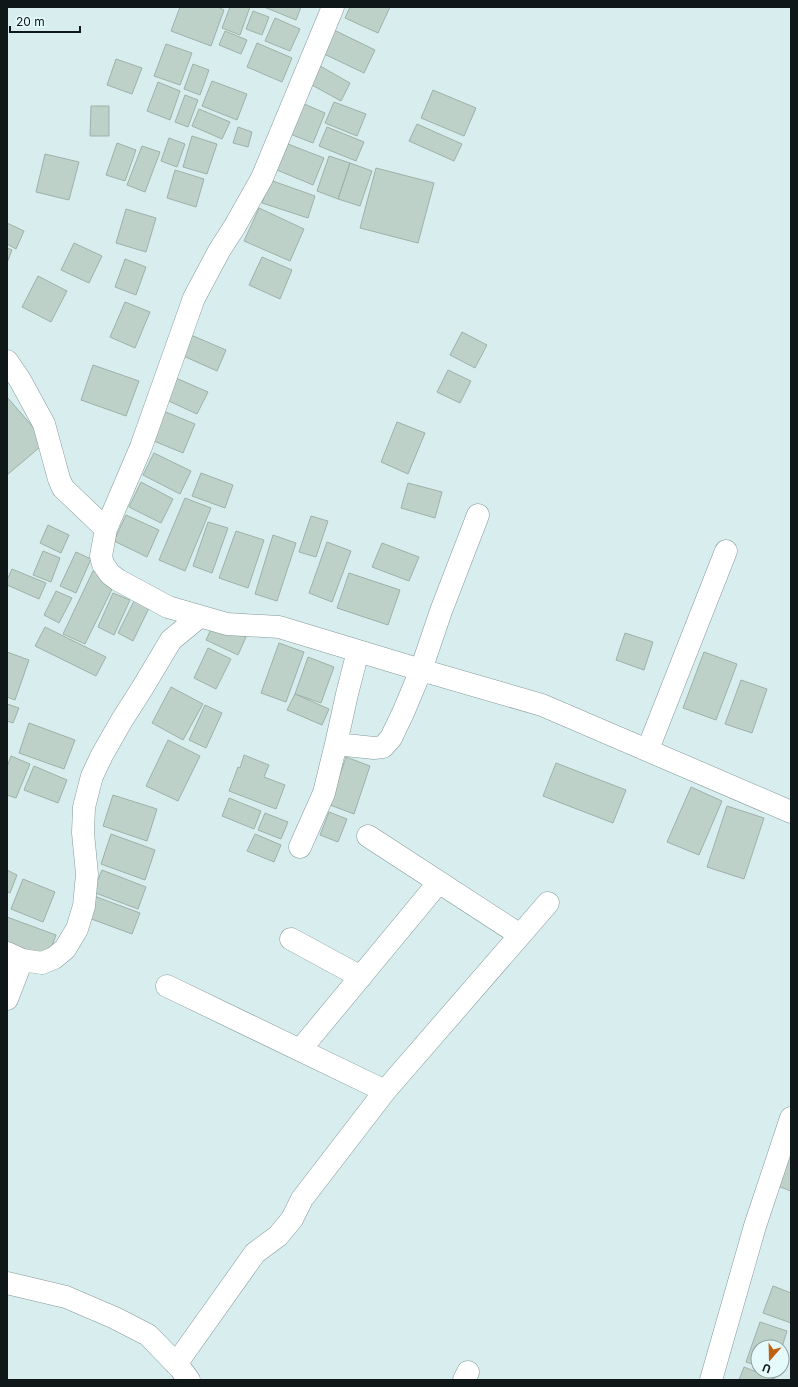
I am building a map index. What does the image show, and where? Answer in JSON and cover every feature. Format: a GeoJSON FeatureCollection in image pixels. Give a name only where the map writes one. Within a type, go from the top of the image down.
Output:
{"type":"FeatureCollection","features":[{"type":"Feature","properties":{"kind":"street"},"geometry":{"type":"LineString","coordinates":[[333,7],[262,178],[236,226],[219,251],[194,298],[141,447],[106,529],[100,556],[103,564],[110,574],[118,580],[168,607],[227,624],[279,627],[421,670],[542,704],[791,812]]}},
{"type":"Feature","properties":{"kind":"street"},"geometry":{"type":"LineString","coordinates":[[7,361],[20,380],[44,424],[59,479],[64,488],[106,529]]}},
{"type":"Feature","properties":{"kind":"street"},"geometry":{"type":"LineString","coordinates":[[336,744],[374,748],[383,747],[391,738],[421,670],[441,611],[478,515]]}},
{"type":"Feature","properties":{"kind":"street"},"geometry":{"type":"LineString","coordinates":[[648,749],[726,550]]}},
{"type":"Feature","properties":{"kind":"street"},"geometry":{"type":"LineString","coordinates":[[7,999],[14,957],[42,963],[54,958],[65,949],[77,929],[84,906],[87,874],[83,833],[84,807],[92,776],[122,720],[171,640],[199,617]]}},
{"type":"Feature","properties":{"kind":"street"},"geometry":{"type":"LineString","coordinates":[[300,847],[324,792],[358,651]]}},
{"type":"Feature","properties":{"kind":"street"},"geometry":{"type":"LineString","coordinates":[[368,836],[520,936]]}},
{"type":"Feature","properties":{"kind":"street"},"geometry":{"type":"LineString","coordinates":[[300,1050],[439,882]]}},
{"type":"Feature","properties":{"kind":"street"},"geometry":{"type":"LineString","coordinates":[[7,1282],[66,1297],[115,1318],[148,1335],[183,1372],[255,1254],[278,1236],[292,1219],[302,1199],[385,1091],[548,903]]}},
{"type":"Feature","properties":{"kind":"street"},"geometry":{"type":"LineString","coordinates":[[291,939],[361,977]]}},
{"type":"Feature","properties":{"kind":"street"},"geometry":{"type":"LineString","coordinates":[[167,986],[385,1091]]}},
{"type":"Feature","properties":{"kind":"street"},"geometry":{"type":"LineString","coordinates":[[711,1380],[755,1226],[791,1118]]}},
{"type":"Feature","properties":{"kind":"building"},"geometry":{"type":"Polygon","coordinates":[[[180,7],[218,7],[224,10],[211,46],[171,31],[180,7]]]}},
{"type":"Feature","properties":{"kind":"building"},"geometry":{"type":"Polygon","coordinates":[[[230,7],[250,7],[240,35],[222,28],[230,7]]]}},
{"type":"Feature","properties":{"kind":"building"},"geometry":{"type":"Polygon","coordinates":[[[264,7],[301,7],[296,20],[264,7]]]}},
{"type":"Feature","properties":{"kind":"building"},"geometry":{"type":"Polygon","coordinates":[[[350,7],[390,7],[378,33],[345,18],[350,7]]]}},
{"type":"Feature","properties":{"kind":"building"},"geometry":{"type":"Polygon","coordinates":[[[253,11],[269,17],[262,35],[246,29],[253,11]]]}},
{"type":"Feature","properties":{"kind":"building"},"geometry":{"type":"Polygon","coordinates":[[[275,18],[300,29],[290,51],[265,41],[275,18]]]}},
{"type":"Feature","properties":{"kind":"building"},"geometry":{"type":"Polygon","coordinates":[[[334,30],[375,50],[364,73],[322,53],[334,30]]]}},
{"type":"Feature","properties":{"kind":"building"},"geometry":{"type":"Polygon","coordinates":[[[225,31],[247,40],[241,54],[219,45],[225,31]]]}},
{"type":"Feature","properties":{"kind":"building"},"geometry":{"type":"Polygon","coordinates":[[[257,43],[292,58],[282,82],[247,67],[257,43]]]}},
{"type":"Feature","properties":{"kind":"building"},"geometry":{"type":"Polygon","coordinates":[[[166,44],[192,53],[180,85],[154,76],[166,44]]]}},
{"type":"Feature","properties":{"kind":"building"},"geometry":{"type":"Polygon","coordinates":[[[116,59],[142,68],[132,94],[107,85],[116,59]]]}},
{"type":"Feature","properties":{"kind":"building"},"geometry":{"type":"Polygon","coordinates":[[[193,64],[209,70],[200,95],[184,89],[193,64]]]}},
{"type":"Feature","properties":{"kind":"building"},"geometry":{"type":"Polygon","coordinates":[[[320,66],[350,83],[341,101],[310,84],[320,66]]]}},
{"type":"Feature","properties":{"kind":"building"},"geometry":{"type":"Polygon","coordinates":[[[212,81],[247,94],[237,120],[202,106],[212,81]]]}},
{"type":"Feature","properties":{"kind":"building"},"geometry":{"type":"Polygon","coordinates":[[[158,82],[180,91],[170,120],[147,111],[158,82]]]}},
{"type":"Feature","properties":{"kind":"building"},"geometry":{"type":"Polygon","coordinates":[[[433,90],[476,108],[464,136],[421,118],[433,90]]]}},
{"type":"Feature","properties":{"kind":"building"},"geometry":{"type":"Polygon","coordinates":[[[185,95],[198,100],[188,127],[175,122],[185,95]]]}},
{"type":"Feature","properties":{"kind":"building"},"geometry":{"type":"Polygon","coordinates":[[[334,102],[366,114],[357,136],[325,123],[334,102]]]}},
{"type":"Feature","properties":{"kind":"building"},"geometry":{"type":"Polygon","coordinates":[[[302,103],[325,113],[313,143],[290,134],[302,103]]]}},
{"type":"Feature","properties":{"kind":"building"},"geometry":{"type":"Polygon","coordinates":[[[91,106],[109,106],[109,136],[90,136],[91,106]]]}},
{"type":"Feature","properties":{"kind":"building"},"geometry":{"type":"Polygon","coordinates":[[[199,109],[230,122],[222,139],[192,126],[199,109]]]}},
{"type":"Feature","properties":{"kind":"building"},"geometry":{"type":"Polygon","coordinates":[[[417,124],[462,144],[454,161],[409,141],[417,124]]]}},
{"type":"Feature","properties":{"kind":"building"},"geometry":{"type":"Polygon","coordinates":[[[238,127],[252,132],[248,147],[233,143],[238,127]]]}},
{"type":"Feature","properties":{"kind":"building"},"geometry":{"type":"Polygon","coordinates":[[[327,127],[364,142],[356,161],[319,146],[327,127]]]}},
{"type":"Feature","properties":{"kind":"building"},"geometry":{"type":"Polygon","coordinates":[[[192,136],[217,144],[207,174],[183,167],[192,136]]]}},
{"type":"Feature","properties":{"kind":"building"},"geometry":{"type":"Polygon","coordinates":[[[169,138],[185,144],[177,167],[161,161],[169,138]]]}},
{"type":"Feature","properties":{"kind":"building"},"geometry":{"type":"Polygon","coordinates":[[[117,143],[136,150],[125,181],[106,175],[117,143]]]}},
{"type":"Feature","properties":{"kind":"building"},"geometry":{"type":"Polygon","coordinates":[[[288,144],[324,158],[313,185],[277,170],[288,144]]]}},
{"type":"Feature","properties":{"kind":"building"},"geometry":{"type":"Polygon","coordinates":[[[142,146],[160,152],[145,192],[127,185],[142,146]]]}},
{"type":"Feature","properties":{"kind":"building"},"geometry":{"type":"Polygon","coordinates":[[[45,154],[79,162],[69,200],[36,192],[45,154]]]}},
{"type":"Feature","properties":{"kind":"building"},"geometry":{"type":"Polygon","coordinates":[[[329,156],[350,163],[338,199],[317,191],[329,156]]]}},
{"type":"Feature","properties":{"kind":"building"},"geometry":{"type":"Polygon","coordinates":[[[350,163],[372,171],[360,206],[338,199],[350,163]]]}},
{"type":"Feature","properties":{"kind":"building"},"geometry":{"type":"Polygon","coordinates":[[[376,168],[434,183],[418,243],[360,228],[376,168]]]}},
{"type":"Feature","properties":{"kind":"building"},"geometry":{"type":"Polygon","coordinates":[[[175,170],[204,179],[196,207],[167,198],[175,170]]]}},
{"type":"Feature","properties":{"kind":"building"},"geometry":{"type":"Polygon","coordinates":[[[270,180],[315,196],[308,218],[262,203],[270,180]]]}},
{"type":"Feature","properties":{"kind":"building"},"geometry":{"type":"Polygon","coordinates":[[[259,208],[304,229],[290,261],[244,241],[259,208]]]}},
{"type":"Feature","properties":{"kind":"building"},"geometry":{"type":"Polygon","coordinates":[[[126,209],[156,218],[146,252],[116,243],[126,209]]]}},
{"type":"Feature","properties":{"kind":"building"},"geometry":{"type":"Polygon","coordinates":[[[7,223],[24,231],[16,249],[7,244],[7,223]]]}},
{"type":"Feature","properties":{"kind":"building"},"geometry":{"type":"Polygon","coordinates":[[[74,243],[102,256],[89,283],[61,270],[74,243]]]}},
{"type":"Feature","properties":{"kind":"building"},"geometry":{"type":"Polygon","coordinates":[[[7,248],[12,250],[7,263],[7,248]]]}},
{"type":"Feature","properties":{"kind":"building"},"geometry":{"type":"Polygon","coordinates":[[[262,257],[292,270],[280,299],[249,285],[262,257]]]}},
{"type":"Feature","properties":{"kind":"building"},"geometry":{"type":"Polygon","coordinates":[[[125,259],[146,267],[136,295],[115,287],[125,259]]]}},
{"type":"Feature","properties":{"kind":"building"},"geometry":{"type":"Polygon","coordinates":[[[38,276],[67,291],[51,322],[22,307],[38,276]]]}},
{"type":"Feature","properties":{"kind":"building"},"geometry":{"type":"Polygon","coordinates":[[[125,302],[150,312],[135,348],[110,337],[125,302]]]}},
{"type":"Feature","properties":{"kind":"building"},"geometry":{"type":"Polygon","coordinates":[[[462,332],[487,345],[475,368],[450,355],[462,332]]]}},
{"type":"Feature","properties":{"kind":"building"},"geometry":{"type":"Polygon","coordinates":[[[191,335],[226,350],[217,371],[181,355],[191,335]]]}},
{"type":"Feature","properties":{"kind":"building"},"geometry":{"type":"Polygon","coordinates":[[[93,365],[139,381],[126,416],[81,400],[93,365]]]}},
{"type":"Feature","properties":{"kind":"building"},"geometry":{"type":"Polygon","coordinates":[[[448,370],[471,381],[460,403],[437,392],[448,370]]]}},
{"type":"Feature","properties":{"kind":"building"},"geometry":{"type":"Polygon","coordinates":[[[169,375],[208,392],[197,414],[160,397],[169,375]]]}},
{"type":"Feature","properties":{"kind":"building"},"geometry":{"type":"Polygon","coordinates":[[[7,397],[46,442],[7,475],[7,397]]]}},
{"type":"Feature","properties":{"kind":"building"},"geometry":{"type":"Polygon","coordinates":[[[161,410],[195,424],[183,453],[149,439],[161,410]]]}},
{"type":"Feature","properties":{"kind":"building"},"geometry":{"type":"Polygon","coordinates":[[[397,422],[425,433],[408,474],[381,462],[397,422]]]}},
{"type":"Feature","properties":{"kind":"building"},"geometry":{"type":"Polygon","coordinates":[[[154,453],[191,471],[180,494],[143,475],[154,453]]]}},
{"type":"Feature","properties":{"kind":"building"},"geometry":{"type":"Polygon","coordinates":[[[201,473],[233,485],[225,508],[192,496],[201,473]]]}},
{"type":"Feature","properties":{"kind":"building"},"geometry":{"type":"Polygon","coordinates":[[[141,482],[173,499],[161,523],[129,507],[141,482]]]}},
{"type":"Feature","properties":{"kind":"building"},"geometry":{"type":"Polygon","coordinates":[[[408,483],[442,492],[435,518],[401,508],[408,483]]]}},
{"type":"Feature","properties":{"kind":"building"},"geometry":{"type":"Polygon","coordinates":[[[185,498],[211,508],[185,571],[159,560],[185,498]]]}},
{"type":"Feature","properties":{"kind":"building"},"geometry":{"type":"Polygon","coordinates":[[[126,515],[159,530],[147,557],[114,541],[126,515]]]}},
{"type":"Feature","properties":{"kind":"building"},"geometry":{"type":"Polygon","coordinates":[[[311,516],[328,521],[316,557],[299,552],[311,516]]]}},
{"type":"Feature","properties":{"kind":"building"},"geometry":{"type":"Polygon","coordinates":[[[208,522],[228,528],[212,573],[193,566],[208,522]]]}},
{"type":"Feature","properties":{"kind":"building"},"geometry":{"type":"Polygon","coordinates":[[[48,525],[69,535],[61,553],[40,543],[48,525]]]}},
{"type":"Feature","properties":{"kind":"building"},"geometry":{"type":"Polygon","coordinates":[[[236,531],[264,540],[248,588],[219,578],[236,531]]]}},
{"type":"Feature","properties":{"kind":"building"},"geometry":{"type":"Polygon","coordinates":[[[273,535],[296,543],[277,601],[255,594],[273,535]]]}},
{"type":"Feature","properties":{"kind":"building"},"geometry":{"type":"Polygon","coordinates":[[[327,542],[351,551],[332,602],[309,593],[327,542]]]}},
{"type":"Feature","properties":{"kind":"building"},"geometry":{"type":"Polygon","coordinates":[[[382,543],[419,557],[409,581],[372,567],[382,543]]]}},
{"type":"Feature","properties":{"kind":"building"},"geometry":{"type":"Polygon","coordinates":[[[43,551],[60,558],[51,582],[33,575],[43,551]]]}},
{"type":"Feature","properties":{"kind":"building"},"geometry":{"type":"Polygon","coordinates":[[[76,552],[91,559],[76,593],[60,586],[76,552]]]}},
{"type":"Feature","properties":{"kind":"building"},"geometry":{"type":"Polygon","coordinates":[[[12,569],[46,583],[39,599],[7,585],[7,580],[12,569]]]}},
{"type":"Feature","properties":{"kind":"building"},"geometry":{"type":"Polygon","coordinates":[[[93,571],[116,581],[85,644],[63,634],[93,571]]]}},
{"type":"Feature","properties":{"kind":"building"},"geometry":{"type":"Polygon","coordinates":[[[349,573],[400,590],[388,625],[337,608],[349,573]]]}},
{"type":"Feature","properties":{"kind":"building"},"geometry":{"type":"Polygon","coordinates":[[[56,591],[72,598],[59,623],[44,615],[56,591]]]}},
{"type":"Feature","properties":{"kind":"building"},"geometry":{"type":"Polygon","coordinates":[[[113,593],[130,600],[114,635],[98,627],[113,593]]]}},
{"type":"Feature","properties":{"kind":"building"},"geometry":{"type":"Polygon","coordinates":[[[134,601],[149,608],[133,641],[118,633],[134,601]]]}},
{"type":"Feature","properties":{"kind":"building"},"geometry":{"type":"Polygon","coordinates":[[[214,623],[246,637],[238,655],[206,640],[214,623]]]}},
{"type":"Feature","properties":{"kind":"building"},"geometry":{"type":"Polygon","coordinates":[[[45,627],[106,657],[96,676],[35,646],[45,627]]]}},
{"type":"Feature","properties":{"kind":"building"},"geometry":{"type":"Polygon","coordinates":[[[625,633],[653,642],[644,670],[616,660],[625,633]]]}},
{"type":"Feature","properties":{"kind":"building"},"geometry":{"type":"Polygon","coordinates":[[[279,643],[304,652],[286,702],[261,693],[279,643]]]}},
{"type":"Feature","properties":{"kind":"building"},"geometry":{"type":"Polygon","coordinates":[[[208,648],[231,659],[216,689],[194,678],[208,648]]]}},
{"type":"Feature","properties":{"kind":"building"},"geometry":{"type":"Polygon","coordinates":[[[7,652],[29,660],[15,700],[7,697],[7,652]]]}},
{"type":"Feature","properties":{"kind":"building"},"geometry":{"type":"Polygon","coordinates":[[[704,652],[737,664],[716,720],[683,708],[704,652]]]}},
{"type":"Feature","properties":{"kind":"building"},"geometry":{"type":"Polygon","coordinates":[[[308,657],[334,667],[321,703],[295,694],[308,657]]]}},
{"type":"Feature","properties":{"kind":"building"},"geometry":{"type":"Polygon","coordinates":[[[741,680],[767,689],[752,733],[725,724],[741,680]]]}},
{"type":"Feature","properties":{"kind":"building"},"geometry":{"type":"Polygon","coordinates":[[[171,687],[203,704],[183,740],[152,723],[171,687]]]}},
{"type":"Feature","properties":{"kind":"building"},"geometry":{"type":"Polygon","coordinates":[[[295,694],[329,709],[322,725],[287,710],[295,694]]]}},
{"type":"Feature","properties":{"kind":"building"},"geometry":{"type":"Polygon","coordinates":[[[7,704],[19,708],[13,723],[7,721],[7,704]]]}},
{"type":"Feature","properties":{"kind":"building"},"geometry":{"type":"Polygon","coordinates":[[[205,705],[222,713],[206,748],[189,740],[205,705]]]}},
{"type":"Feature","properties":{"kind":"building"},"geometry":{"type":"Polygon","coordinates":[[[29,723],[75,740],[64,769],[19,753],[29,723]]]}},
{"type":"Feature","properties":{"kind":"building"},"geometry":{"type":"Polygon","coordinates":[[[168,740],[200,756],[178,801],[146,786],[168,740]]]}},
{"type":"Feature","properties":{"kind":"building"},"geometry":{"type":"Polygon","coordinates":[[[244,755],[269,765],[264,777],[285,785],[276,809],[229,791],[238,767],[240,768],[244,755]]]}},
{"type":"Feature","properties":{"kind":"building"},"geometry":{"type":"Polygon","coordinates":[[[11,756],[30,764],[16,798],[7,795],[7,767],[11,756]]]}},
{"type":"Feature","properties":{"kind":"building"},"geometry":{"type":"Polygon","coordinates":[[[346,757],[370,766],[354,814],[330,805],[346,757]]]}},
{"type":"Feature","properties":{"kind":"building"},"geometry":{"type":"Polygon","coordinates":[[[556,763],[626,790],[613,823],[543,796],[556,763]]]}},
{"type":"Feature","properties":{"kind":"building"},"geometry":{"type":"Polygon","coordinates":[[[34,766],[67,780],[58,803],[24,790],[34,766]]]}},
{"type":"Feature","properties":{"kind":"building"},"geometry":{"type":"Polygon","coordinates":[[[691,787],[722,801],[699,855],[667,842],[691,787]]]}},
{"type":"Feature","properties":{"kind":"building"},"geometry":{"type":"Polygon","coordinates":[[[113,795],[157,809],[147,841],[103,826],[113,795]]]}},
{"type":"Feature","properties":{"kind":"building"},"geometry":{"type":"Polygon","coordinates":[[[229,798],[261,811],[254,829],[222,816],[229,798]]]}},
{"type":"Feature","properties":{"kind":"building"},"geometry":{"type":"Polygon","coordinates":[[[727,806],[764,818],[744,879],[707,867],[727,806]]]}},
{"type":"Feature","properties":{"kind":"building"},"geometry":{"type":"Polygon","coordinates":[[[329,812],[347,819],[338,842],[320,835],[329,812]]]}},
{"type":"Feature","properties":{"kind":"building"},"geometry":{"type":"Polygon","coordinates":[[[265,813],[288,822],[281,839],[258,830],[265,813]]]}},
{"type":"Feature","properties":{"kind":"building"},"geometry":{"type":"Polygon","coordinates":[[[111,834],[155,850],[145,880],[101,864],[111,834]]]}},
{"type":"Feature","properties":{"kind":"building"},"geometry":{"type":"Polygon","coordinates":[[[255,834],[281,845],[274,862],[247,851],[255,834]]]}},
{"type":"Feature","properties":{"kind":"building"},"geometry":{"type":"Polygon","coordinates":[[[7,870],[17,875],[10,893],[7,892],[7,870]]]}},
{"type":"Feature","properties":{"kind":"building"},"geometry":{"type":"Polygon","coordinates":[[[102,870],[146,887],[138,909],[93,892],[102,870]]]}},
{"type":"Feature","properties":{"kind":"building"},"geometry":{"type":"Polygon","coordinates":[[[23,879],[55,892],[43,922],[11,909],[23,879]]]}},
{"type":"Feature","properties":{"kind":"building"},"geometry":{"type":"Polygon","coordinates":[[[94,896],[140,913],[132,934],[86,917],[94,896]]]}},
{"type":"Feature","properties":{"kind":"building"},"geometry":{"type":"Polygon","coordinates":[[[7,917],[56,935],[47,960],[7,945],[7,917]]]}},
{"type":"Feature","properties":{"kind":"building"},"geometry":{"type":"Polygon","coordinates":[[[785,1156],[791,1158],[791,1191],[775,1185],[785,1156]]]}},
{"type":"Feature","properties":{"kind":"building"},"geometry":{"type":"Polygon","coordinates":[[[773,1286],[791,1293],[791,1323],[763,1313],[773,1286]]]}},
{"type":"Feature","properties":{"kind":"building"},"geometry":{"type":"Polygon","coordinates":[[[760,1322],[787,1331],[784,1339],[754,1339],[760,1322]]]}},
{"type":"Feature","properties":{"kind":"building"},"geometry":{"type":"Polygon","coordinates":[[[750,1351],[750,1363],[746,1362],[750,1351]]]}},
{"type":"Feature","properties":{"kind":"building"},"geometry":{"type":"Polygon","coordinates":[[[744,1367],[750,1369],[750,1379],[777,1380],[739,1380],[744,1367]]]}}]}
